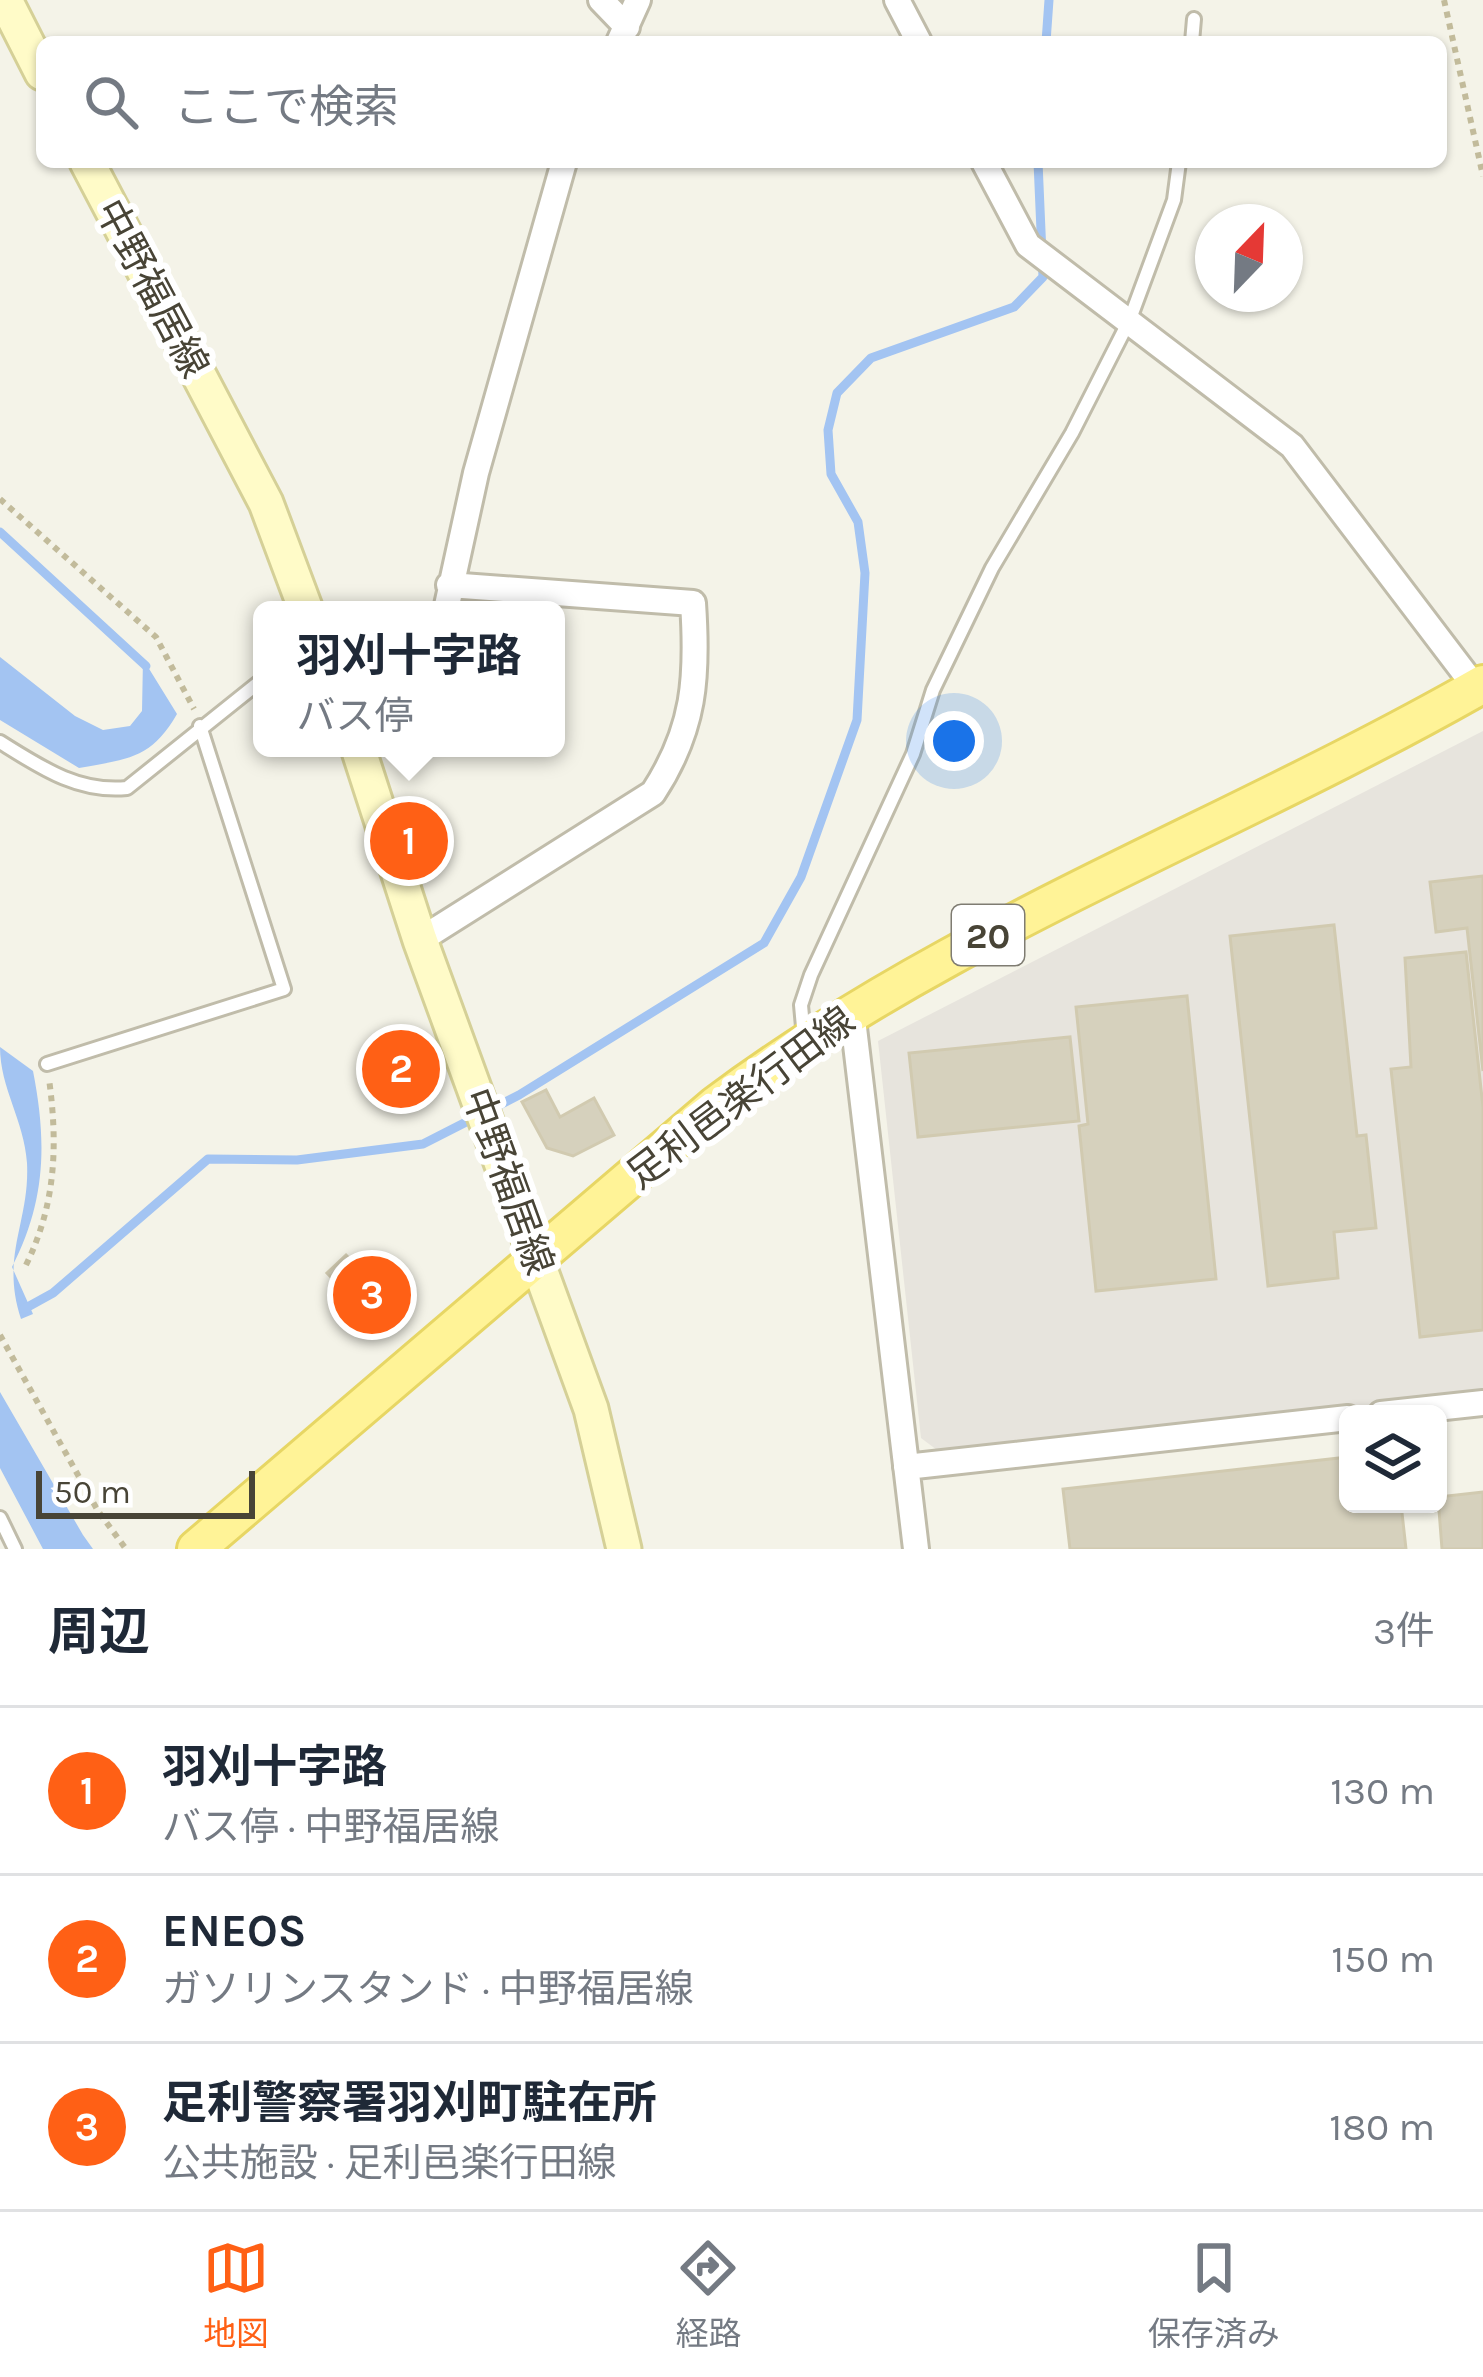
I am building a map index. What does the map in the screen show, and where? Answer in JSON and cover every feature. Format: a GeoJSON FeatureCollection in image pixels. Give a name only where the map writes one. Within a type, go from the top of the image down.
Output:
{"type":"FeatureCollection","features":[{"type":"Feature","properties":{"kind":"main road"},"geometry":{"type":"LineString","coordinates":[[4,0],[36,61]]}},
{"type":"Feature","properties":{"kind":"main road","name":"中野福居線"},"geometry":{"type":"LineString","coordinates":[[90,168],[266,503],[303,601]]}},
{"type":"Feature","properties":{"kind":"main road","name":"足利邑楽行田線"},"geometry":{"type":"LineString","coordinates":[[196,1549],[716,1105],[804,1039],[962,948],[1480,686]]}},
{"type":"Feature","properties":{"kind":"main road","name":"中野福居線"},"geometry":{"type":"LineString","coordinates":[[366,757],[420,940],[591,1409],[624,1549]]}},
{"type":"Feature","properties":{"kind":"street"},"geometry":{"type":"LineString","coordinates":[[601,0],[623,34]]}},
{"type":"Feature","properties":{"kind":"street"},"geometry":{"type":"LineString","coordinates":[[623,34],[638,0]]}},
{"type":"Feature","properties":{"kind":"street"},"geometry":{"type":"LineString","coordinates":[[897,0],[917,36]]}},
{"type":"Feature","properties":{"kind":"street"},"geometry":{"type":"LineString","coordinates":[[420,940],[653,793],[672,763],[698,677],[692,603],[448,598],[562,168]]}},
{"type":"Feature","properties":{"kind":"street"},"geometry":{"type":"LineString","coordinates":[[986,168],[1028,245],[1292,446],[1480,686]]}},
{"type":"Feature","properties":{"kind":"street"},"geometry":{"type":"LineString","coordinates":[[852,1011],[916,1549]]}},
{"type":"Feature","properties":{"kind":"street"},"geometry":{"type":"LineString","coordinates":[[1447,1406],[1483,1402]]}},
{"type":"Feature","properties":{"kind":"street"},"geometry":{"type":"LineString","coordinates":[[906,1467],[1339,1419]]}},
{"type":"Feature","properties":{"kind":"lane"},"geometry":{"type":"LineString","coordinates":[[1193,36],[1194,19]]}},
{"type":"Feature","properties":{"kind":"lane"},"geometry":{"type":"LineString","coordinates":[[804,1039],[801,1005],[811,975],[914,754],[934,690],[992,568],[1072,434],[1130,319],[1174,200],[1178,168]]}},
{"type":"Feature","properties":{"kind":"lane"},"geometry":{"type":"LineString","coordinates":[[0,742],[55,776],[103,790],[127,788],[253,687]]}},
{"type":"Feature","properties":{"kind":"lane"},"geometry":{"type":"LineString","coordinates":[[47,1064],[284,989],[200,726]]}},
{"type":"Feature","properties":{"kind":"lane"},"geometry":{"type":"LineString","coordinates":[[0,1519],[15,1549]]}},
{"type":"Feature","properties":{"kind":"path"},"geometry":{"type":"LineString","coordinates":[[1444,0],[1483,176]]}},
{"type":"Feature","properties":{"kind":"path"},"geometry":{"type":"LineString","coordinates":[[0,499],[156,638],[200,726]]}},
{"type":"Feature","properties":{"kind":"path"},"geometry":{"type":"LineString","coordinates":[[26,1264],[49,1210],[54,1171],[56,1125],[47,1064]]}},
{"type":"Feature","properties":{"kind":"path"},"geometry":{"type":"LineString","coordinates":[[0,1335],[98,1511],[126,1549]]}},
{"type":"Feature","properties":{"kind":"shaded area"},"geometry":{"type":"Polygon","coordinates":[[[1483,731],[1483,1393],[1339,1405],[1339,1409],[941,1453],[921,1438],[878,1041],[1483,731]]]}},
{"type":"Feature","properties":{"kind":"water"},"geometry":{"type":"Polygon","coordinates":[[[0,657],[75,716],[103,730],[130,726],[142,711],[143,659],[177,714],[158,740],[137,754],[79,768],[0,720],[0,657]]]}},
{"type":"Feature","properties":{"kind":"water"},"geometry":{"type":"Polygon","coordinates":[[[0,1047],[33,1071],[40,1122],[37,1195],[14,1262],[27,1163],[0,1047]]]}},
{"type":"Feature","properties":{"kind":"water"},"geometry":{"type":"Polygon","coordinates":[[[14,1271],[33,1314],[21,1319],[15,1296],[14,1271]]]}},
{"type":"Feature","properties":{"kind":"water"},"geometry":{"type":"Polygon","coordinates":[[[0,1392],[93,1549],[43,1549],[0,1468],[0,1392]]]}},
{"type":"Feature","properties":{"kind":"building"},"geometry":{"type":"Polygon","coordinates":[[[1483,876],[1483,1071],[1467,928],[1436,932],[1430,882],[1483,876]]]}},
{"type":"Feature","properties":{"kind":"building"},"geometry":{"type":"Polygon","coordinates":[[[1483,876],[1483,1071],[1467,928],[1436,932],[1430,882],[1483,876]]]}},
{"type":"Feature","properties":{"kind":"building"},"geometry":{"type":"Polygon","coordinates":[[[1334,925],[1357,1136],[1366,1135],[1376,1228],[1334,1232],[1338,1278],[1268,1286],[1230,936],[1334,925]]]}},
{"type":"Feature","properties":{"kind":"building"},"geometry":{"type":"Polygon","coordinates":[[[1466,952],[1483,1107],[1483,1330],[1420,1337],[1391,1069],[1411,1067],[1405,958],[1466,952]]]}},
{"type":"Feature","properties":{"kind":"building"},"geometry":{"type":"Polygon","coordinates":[[[1187,996],[1216,1279],[1096,1291],[1079,1126],[1088,1124],[1076,1007],[1187,996]]]}},
{"type":"Feature","properties":{"kind":"building"},"geometry":{"type":"Polygon","coordinates":[[[1070,1037],[1079,1121],[918,1137],[909,1053],[1070,1037]]]}},
{"type":"Feature","properties":{"kind":"building"},"geometry":{"type":"Polygon","coordinates":[[[546,1090],[560,1117],[594,1098],[614,1135],[573,1156],[547,1148],[522,1102],[546,1090]]]}},
{"type":"Feature","properties":{"kind":"building"},"geometry":{"type":"Polygon","coordinates":[[[346,1255],[376,1286],[386,1276],[400,1292],[392,1299],[401,1308],[380,1328],[327,1273],[346,1255]]]}},
{"type":"Feature","properties":{"kind":"building"},"geometry":{"type":"Polygon","coordinates":[[[1339,1458],[1339,1513],[1402,1513],[1406,1549],[1070,1549],[1063,1489],[1339,1458]]]}},
{"type":"Feature","properties":{"kind":"building"},"geometry":{"type":"Polygon","coordinates":[[[1483,1492],[1483,1549],[1442,1549],[1439,1513],[1447,1513],[1447,1496],[1483,1492]]]}},
{"type":"Feature","properties":{"kind":"waterway"},"geometry":{"type":"LineString","coordinates":[[1046,36],[1049,0]]}},
{"type":"Feature","properties":{"kind":"waterway"},"geometry":{"type":"LineString","coordinates":[[24,1309],[53,1293],[208,1159],[297,1160],[423,1144],[519,1095],[764,943],[801,877],[857,720],[865,573],[858,522],[831,474],[828,430],[837,393],[871,358],[1014,307],[1043,277],[1038,168]]}},
{"type":"Feature","properties":{"kind":"waterway"},"geometry":{"type":"LineString","coordinates":[[0,532],[146,666]]}},
{"type":"Feature","properties":{"kind":"place","name":"羽刈十字路"},"geometry":{"type":"Point","coordinates":[409,841]}},
{"type":"Feature","properties":{"kind":"place","name":"ENEOS"},"geometry":{"type":"Point","coordinates":[401,1069]}},
{"type":"Feature","properties":{"kind":"place","name":"足利警察署羽刈町駐在所"},"geometry":{"type":"Point","coordinates":[372,1295]}}]}
